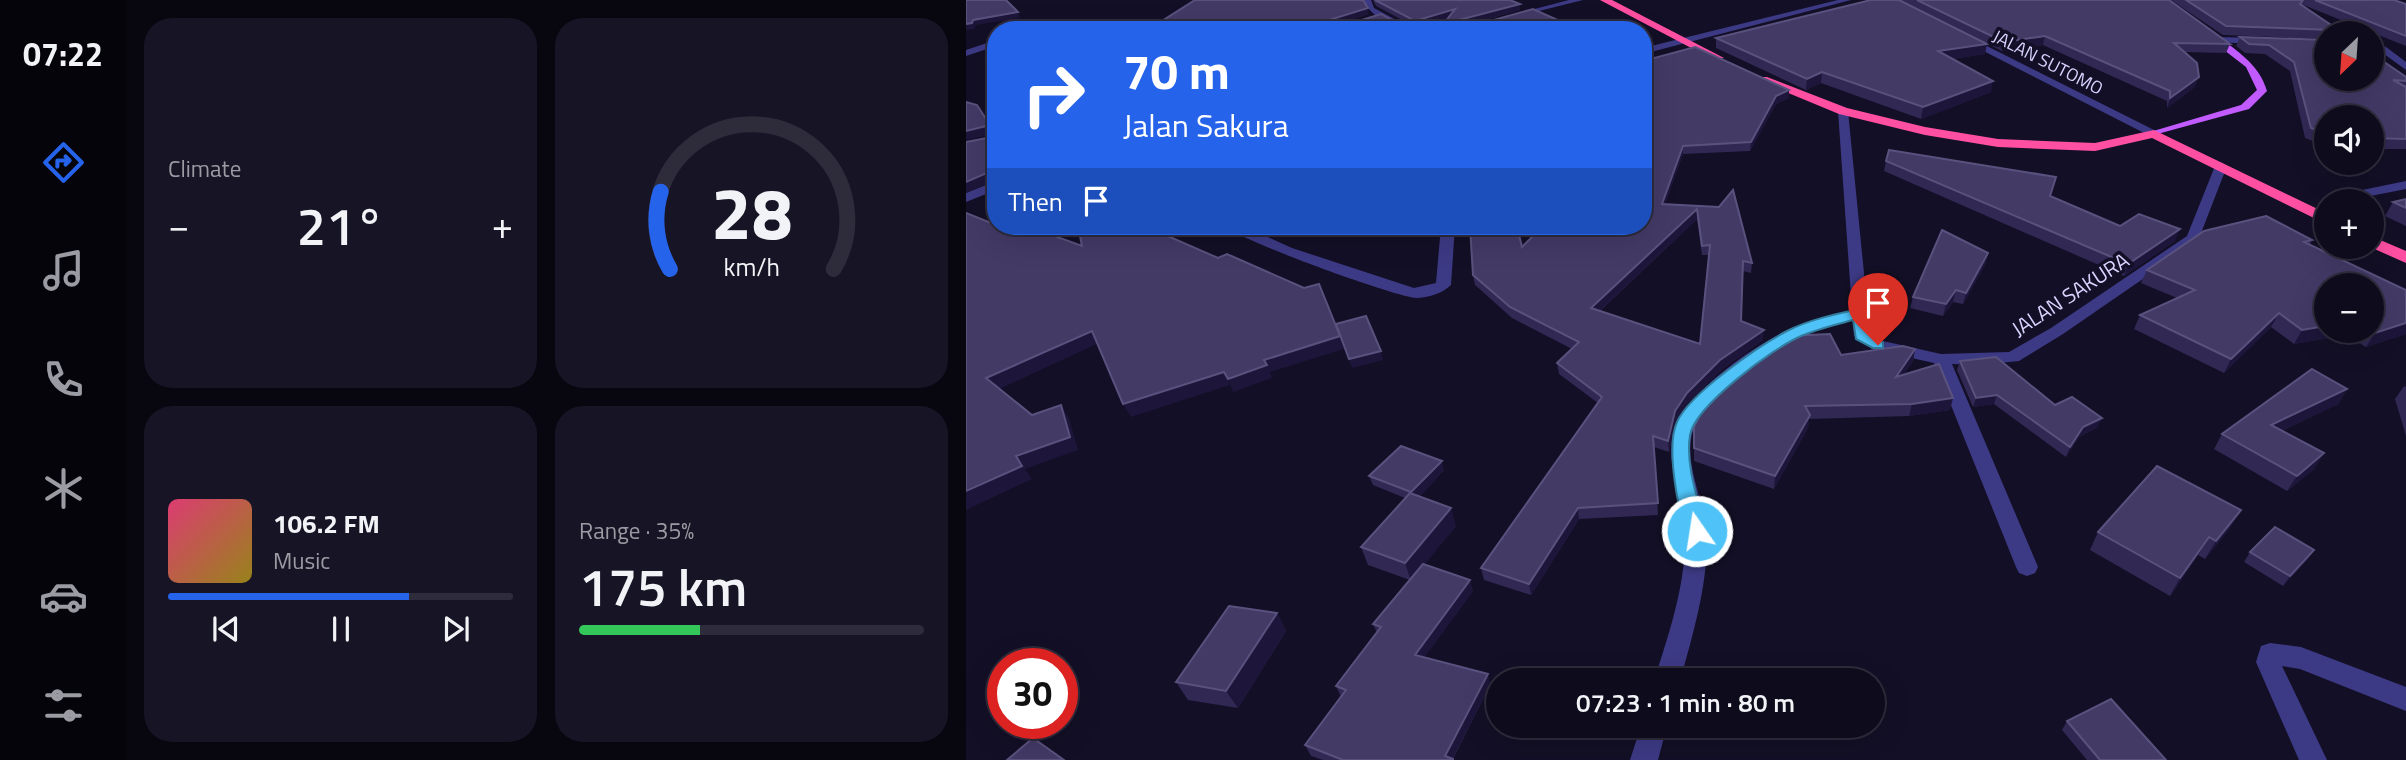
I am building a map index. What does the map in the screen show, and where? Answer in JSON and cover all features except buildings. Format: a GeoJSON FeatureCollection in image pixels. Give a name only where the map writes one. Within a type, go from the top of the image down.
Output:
{"type":"FeatureCollection","features":[{"type":"Feature","properties":{"kind":"highway"},"geometry":{"type":"LineString","coordinates":[[1605,0],[1644,21]]}},
{"type":"Feature","properties":{"kind":"highway"},"geometry":{"type":"LineString","coordinates":[[1652,25],[1729,63]]}},
{"type":"Feature","properties":{"kind":"highway"},"geometry":{"type":"LineString","coordinates":[[1753,75],[1843,111],[1925,131],[2036,146],[2095,147],[2154,134],[2314,213]]}},
{"type":"Feature","properties":{"kind":"highway"},"geometry":{"type":"LineString","coordinates":[[2384,247],[2406,258]]}},
{"type":"Feature","properties":{"kind":"main road"},"geometry":{"type":"LineString","coordinates":[[2154,134],[2245,107],[2262,91],[2261,79],[2248,65],[2194,24]]}},
{"type":"Feature","properties":{"kind":"street"},"geometry":{"type":"LineString","coordinates":[[1367,0],[1371,9],[1392,21]]}},
{"type":"Feature","properties":{"kind":"street"},"geometry":{"type":"LineString","coordinates":[[1504,18],[1579,0]]}},
{"type":"Feature","properties":{"kind":"street"},"geometry":{"type":"LineString","coordinates":[[1652,49],[1847,0]]}},
{"type":"Feature","properties":{"kind":"street"},"geometry":{"type":"LineString","coordinates":[[1370,20],[1382,16]]}},
{"type":"Feature","properties":{"kind":"street","name":"JALAN SUTOMO"},"geometry":{"type":"LineString","coordinates":[[1950,30],[2154,134]]}},
{"type":"Feature","properties":{"kind":"street"},"geometry":{"type":"LineString","coordinates":[[2216,40],[2271,42]]}},
{"type":"Feature","properties":{"kind":"street"},"geometry":{"type":"LineString","coordinates":[[966,53],[987,46]]}},
{"type":"Feature","properties":{"kind":"street"},"geometry":{"type":"LineString","coordinates":[[2384,50],[2406,67]]}},
{"type":"Feature","properties":{"kind":"street","name":"JALAN SAKURA"},"geometry":{"type":"LineString","coordinates":[[1843,111],[1862,336],[1878,345],[1941,359],[2013,357],[2057,331],[2193,238],[2221,166]]}},
{"type":"Feature","properties":{"kind":"street"},"geometry":{"type":"LineString","coordinates":[[2384,190],[2406,185]]}},
{"type":"Feature","properties":{"kind":"street"},"geometry":{"type":"LineString","coordinates":[[966,198],[987,189]]}},
{"type":"Feature","properties":{"kind":"street"},"geometry":{"type":"LineString","coordinates":[[2302,207],[2314,205]]}},
{"type":"Feature","properties":{"kind":"street"},"geometry":{"type":"LineString","coordinates":[[1252,235],[1287,251],[1400,291],[1424,293],[1443,285],[1446,278],[1448,235]]}},
{"type":"Feature","properties":{"kind":"street"},"geometry":{"type":"LineString","coordinates":[[1670,668],[1696,572],[1697,531],[1684,476],[1681,438],[1685,421],[1717,386],[1793,333],[1859,313]]}},
{"type":"Feature","properties":{"kind":"street"},"geometry":{"type":"LineString","coordinates":[[1941,359],[2027,567]]}},
{"type":"Feature","properties":{"kind":"street"},"geometry":{"type":"LineString","coordinates":[[2313,760],[2272,673],[2268,662],[2270,654],[2301,658],[2406,699]]}},
{"type":"Feature","properties":{"kind":"street"},"geometry":{"type":"LineString","coordinates":[[1644,760],[1650,738]]}},
{"type":"Feature","properties":{"kind":"route"},"geometry":{"type":"LineString","coordinates":[[1697,531],[1684,476],[1681,438],[1685,421],[1717,386],[1793,333],[1859,313],[1862,336],[1878,345]]}}]}
